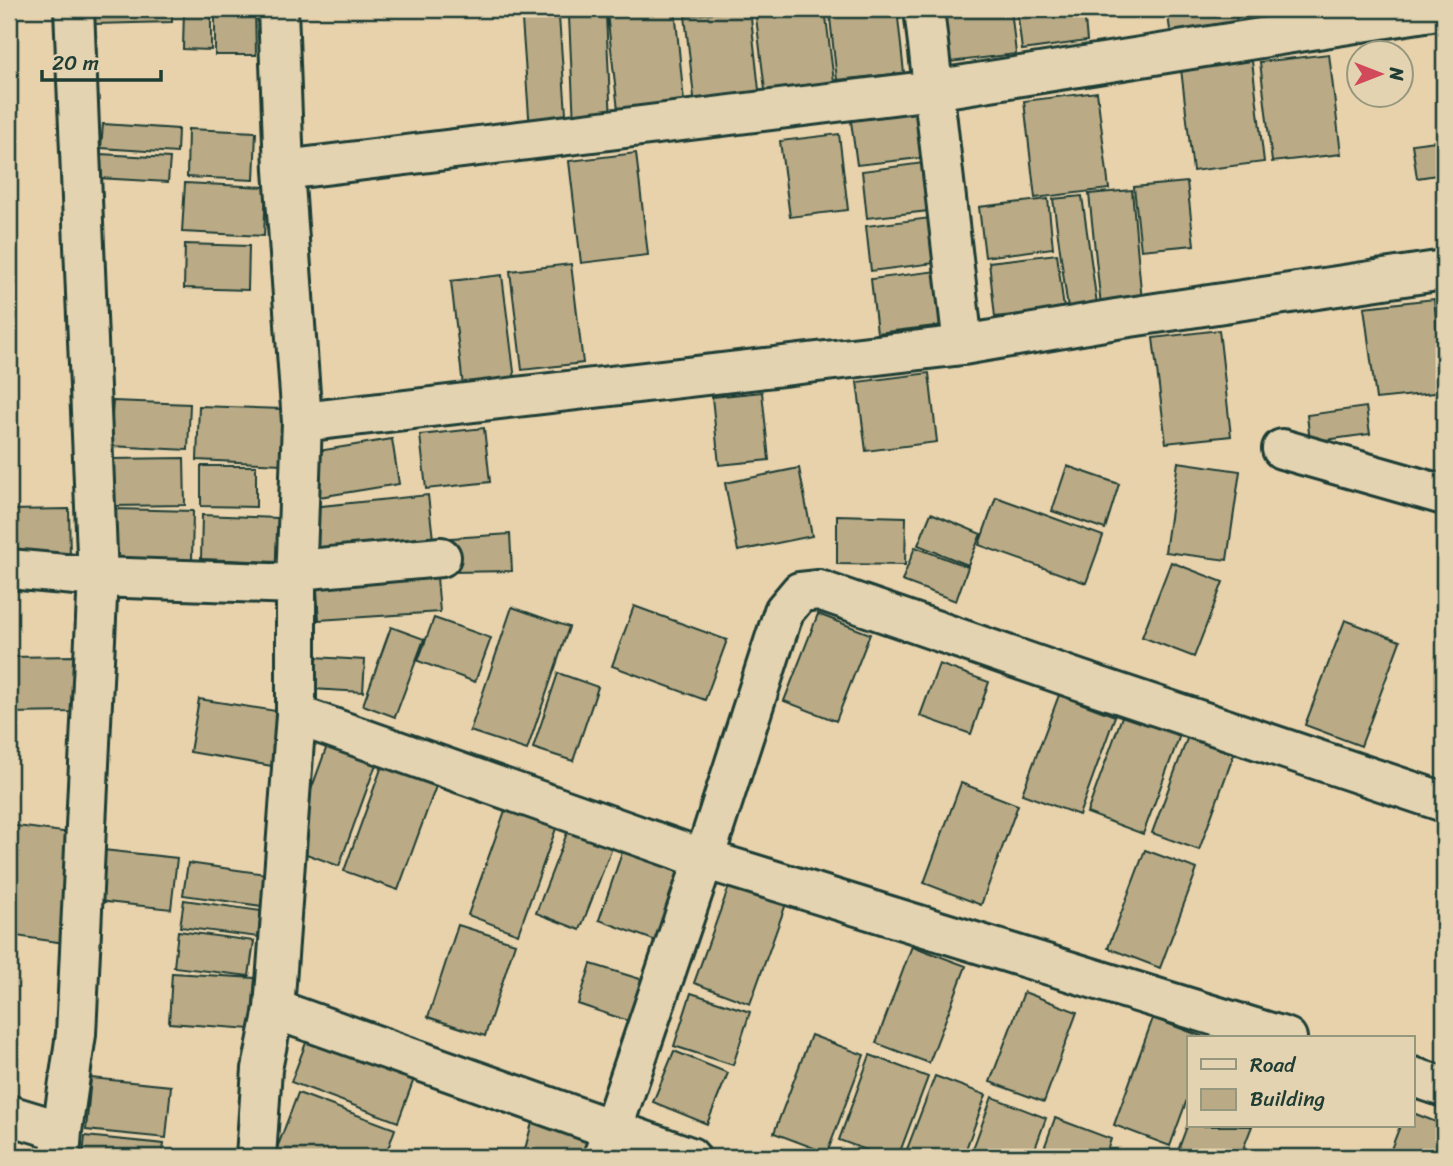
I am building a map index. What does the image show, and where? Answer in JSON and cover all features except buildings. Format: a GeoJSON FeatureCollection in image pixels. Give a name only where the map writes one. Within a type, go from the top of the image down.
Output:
{"type":"FeatureCollection","features":[{"type":"Feature","properties":{"kind":"street"},"geometry":{"type":"LineString","coordinates":[[9,1115],[61,1144],[76,1034],[98,577],[74,9]]}},
{"type":"Feature","properties":{"kind":"street"},"geometry":{"type":"LineString","coordinates":[[256,1157],[262,1069],[274,1009],[296,715],[302,422],[284,170],[278,9]]}},
{"type":"Feature","properties":{"kind":"street"},"geometry":{"type":"LineString","coordinates":[[924,9],[963,345]]}},
{"type":"Feature","properties":{"kind":"street"},"geometry":{"type":"LineString","coordinates":[[284,170],[933,90],[1444,9]]}},
{"type":"Feature","properties":{"kind":"street"},"geometry":{"type":"LineString","coordinates":[[302,422],[963,345],[1116,319],[1444,270]]}},
{"type":"Feature","properties":{"kind":"street"},"geometry":{"type":"LineString","coordinates":[[1282,449],[1444,495]]}},
{"type":"Feature","properties":{"kind":"street"},"geometry":{"type":"LineString","coordinates":[[9,569],[98,577],[297,577],[442,557]]}},
{"type":"Feature","properties":{"kind":"street"},"geometry":{"type":"LineString","coordinates":[[608,1144],[784,611],[800,592],[819,590],[1444,802]]}},
{"type":"Feature","properties":{"kind":"street"},"geometry":{"type":"LineString","coordinates":[[296,715],[704,859],[1280,1036]]}},
{"type":"Feature","properties":{"kind":"street"},"geometry":{"type":"LineString","coordinates":[[274,1009],[608,1144],[690,1157]]}},
{"type":"Feature","properties":{"kind":"street"},"geometry":{"type":"LineString","coordinates":[[1414,1077],[1444,1087]]}}]}
